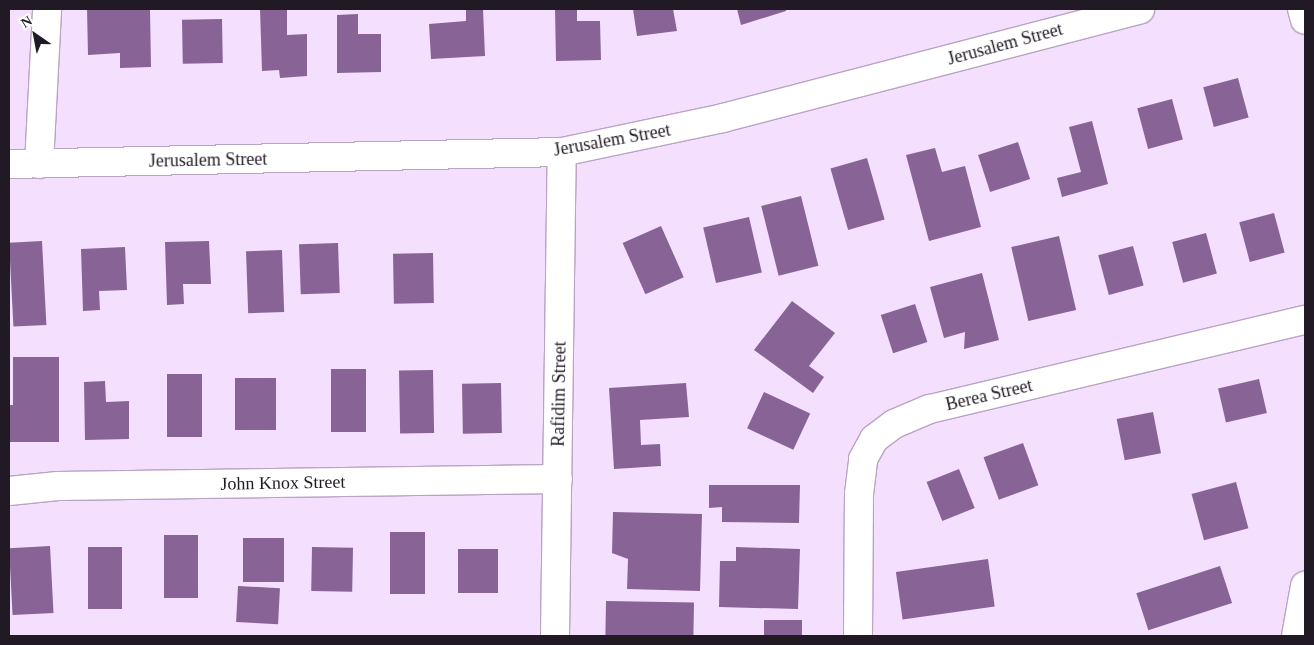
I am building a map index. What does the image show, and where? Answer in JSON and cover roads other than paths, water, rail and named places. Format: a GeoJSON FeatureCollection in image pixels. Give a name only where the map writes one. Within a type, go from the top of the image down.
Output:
{"type":"FeatureCollection","features":[{"type":"Feature","properties":{"kind":"street"},"geometry":{"type":"LineString","coordinates":[[39,164],[47,9]]}},
{"type":"Feature","properties":{"kind":"street","name":"Jerusalem Street"},"geometry":{"type":"LineString","coordinates":[[9,164],[562,152],[723,118],[1140,9]]}},
{"type":"Feature","properties":{"kind":"street"},"geometry":{"type":"LineString","coordinates":[[1302,9],[1305,20]]}},
{"type":"Feature","properties":{"kind":"street","name":"Rafidim Street"},"geometry":{"type":"LineString","coordinates":[[555,636],[562,152]]}},
{"type":"Feature","properties":{"kind":"street","name":"Berea Street"},"geometry":{"type":"LineString","coordinates":[[858,636],[859,494],[863,459],[874,439],[894,424],[930,409],[1305,320]]}},
{"type":"Feature","properties":{"kind":"street","name":"John Knox Street"},"geometry":{"type":"LineString","coordinates":[[9,490],[58,486],[558,480]]}},
{"type":"Feature","properties":{"kind":"street"},"geometry":{"type":"LineString","coordinates":[[1296,636],[1305,586]]}}]}
